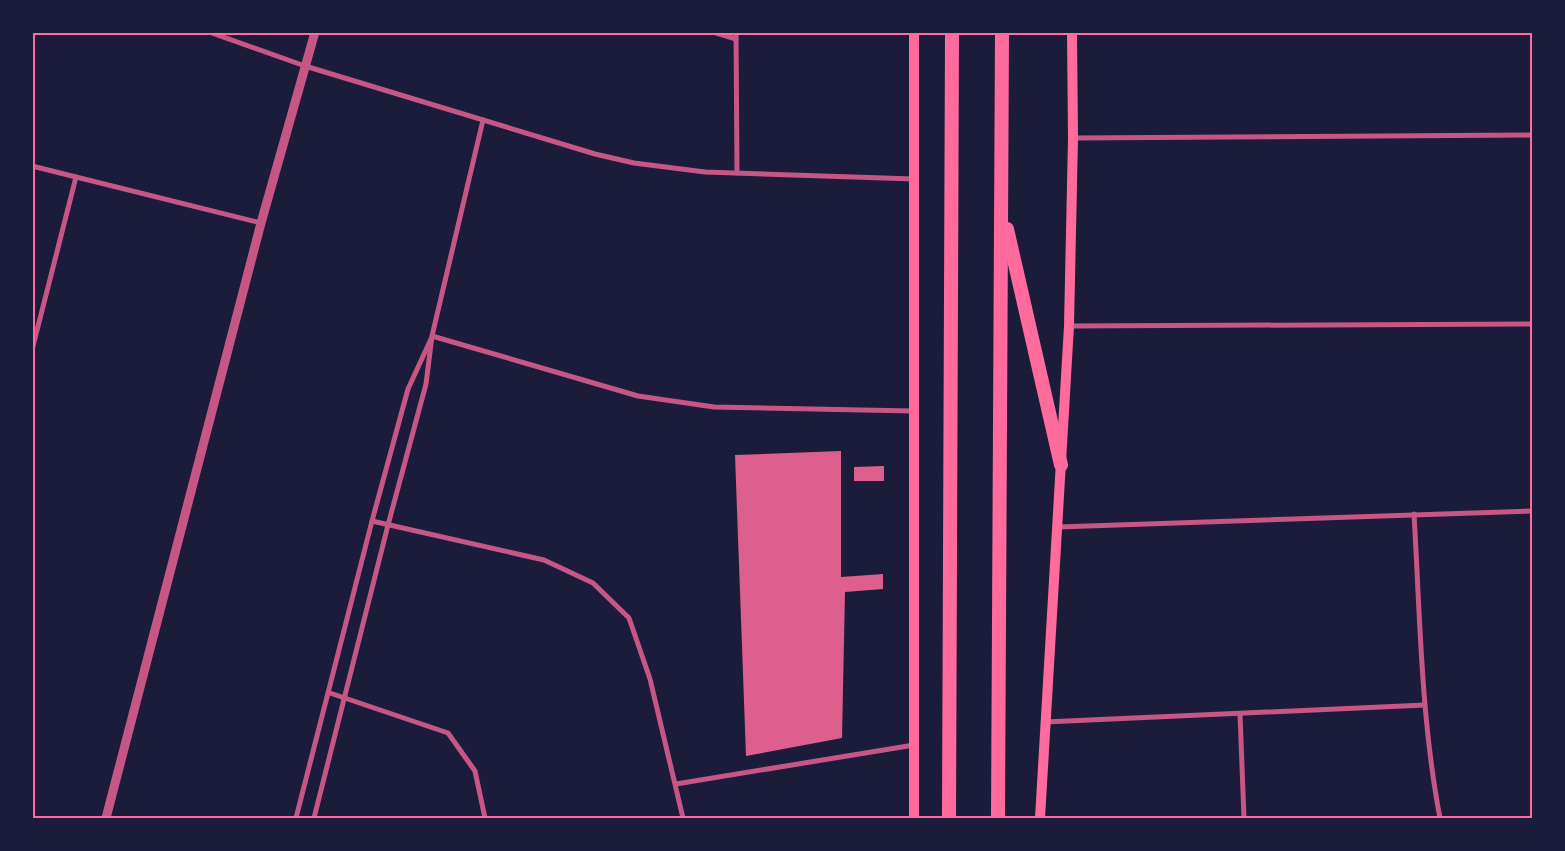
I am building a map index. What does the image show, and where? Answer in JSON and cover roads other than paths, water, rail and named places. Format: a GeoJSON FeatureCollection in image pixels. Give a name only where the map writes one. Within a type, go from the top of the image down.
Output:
{"type":"FeatureCollection","features":[{"type":"Feature","properties":{"kind":"highway"},"geometry":{"type":"LineString","coordinates":[[949,818],[952,32]]}},
{"type":"Feature","properties":{"kind":"highway"},"geometry":{"type":"LineString","coordinates":[[998,818],[1002,32]]}},
{"type":"Feature","properties":{"kind":"highway"},"geometry":{"type":"LineString","coordinates":[[1002,206],[1061,465]]}},
{"type":"Feature","properties":{"kind":"main road"},"geometry":{"type":"LineString","coordinates":[[914,32],[914,818]]}},
{"type":"Feature","properties":{"kind":"main road"},"geometry":{"type":"LineString","coordinates":[[1040,818],[1069,326],[1073,138],[1072,32]]}},
{"type":"Feature","properties":{"kind":"street"},"geometry":{"type":"LineString","coordinates":[[209,32],[306,66],[483,120],[634,163],[673,169],[737,173],[914,180]]}},
{"type":"Feature","properties":{"kind":"street"},"geometry":{"type":"LineString","coordinates":[[106,818],[261,223],[315,32]]}},
{"type":"Feature","properties":{"kind":"street"},"geometry":{"type":"LineString","coordinates":[[713,32],[736,36],[737,173]]}},
{"type":"Feature","properties":{"kind":"street"},"geometry":{"type":"LineString","coordinates":[[314,818],[388,525],[426,384],[432,336],[483,120]]}},
{"type":"Feature","properties":{"kind":"street"},"geometry":{"type":"LineString","coordinates":[[1073,138],[1532,134]]}},
{"type":"Feature","properties":{"kind":"street"},"geometry":{"type":"LineString","coordinates":[[32,166],[261,223]]}},
{"type":"Feature","properties":{"kind":"street"},"geometry":{"type":"LineString","coordinates":[[32,350],[76,177]]}},
{"type":"Feature","properties":{"kind":"street"},"geometry":{"type":"LineString","coordinates":[[1069,326],[1532,324]]}},
{"type":"Feature","properties":{"kind":"street"},"geometry":{"type":"LineString","coordinates":[[432,336],[638,396],[714,407],[913,411]]}},
{"type":"Feature","properties":{"kind":"street"},"geometry":{"type":"LineString","coordinates":[[296,818],[330,693],[372,521],[408,390],[432,336]]}},
{"type":"Feature","properties":{"kind":"street"},"geometry":{"type":"LineString","coordinates":[[1058,527],[1532,511]]}},
{"type":"Feature","properties":{"kind":"street"},"geometry":{"type":"LineString","coordinates":[[1414,514],[1425,705],[1432,776],[1440,818]]}},
{"type":"Feature","properties":{"kind":"street"},"geometry":{"type":"LineString","coordinates":[[372,521],[544,560],[593,583],[629,618],[650,679],[683,818]]}},
{"type":"Feature","properties":{"kind":"street"},"geometry":{"type":"LineString","coordinates":[[330,693],[448,733],[475,771],[484,818]]}},
{"type":"Feature","properties":{"kind":"street"},"geometry":{"type":"LineString","coordinates":[[1045,722],[1425,705]]}},
{"type":"Feature","properties":{"kind":"street"},"geometry":{"type":"LineString","coordinates":[[1240,714],[1244,818]]}},
{"type":"Feature","properties":{"kind":"street"},"geometry":{"type":"LineString","coordinates":[[676,784],[914,745]]}}]}
